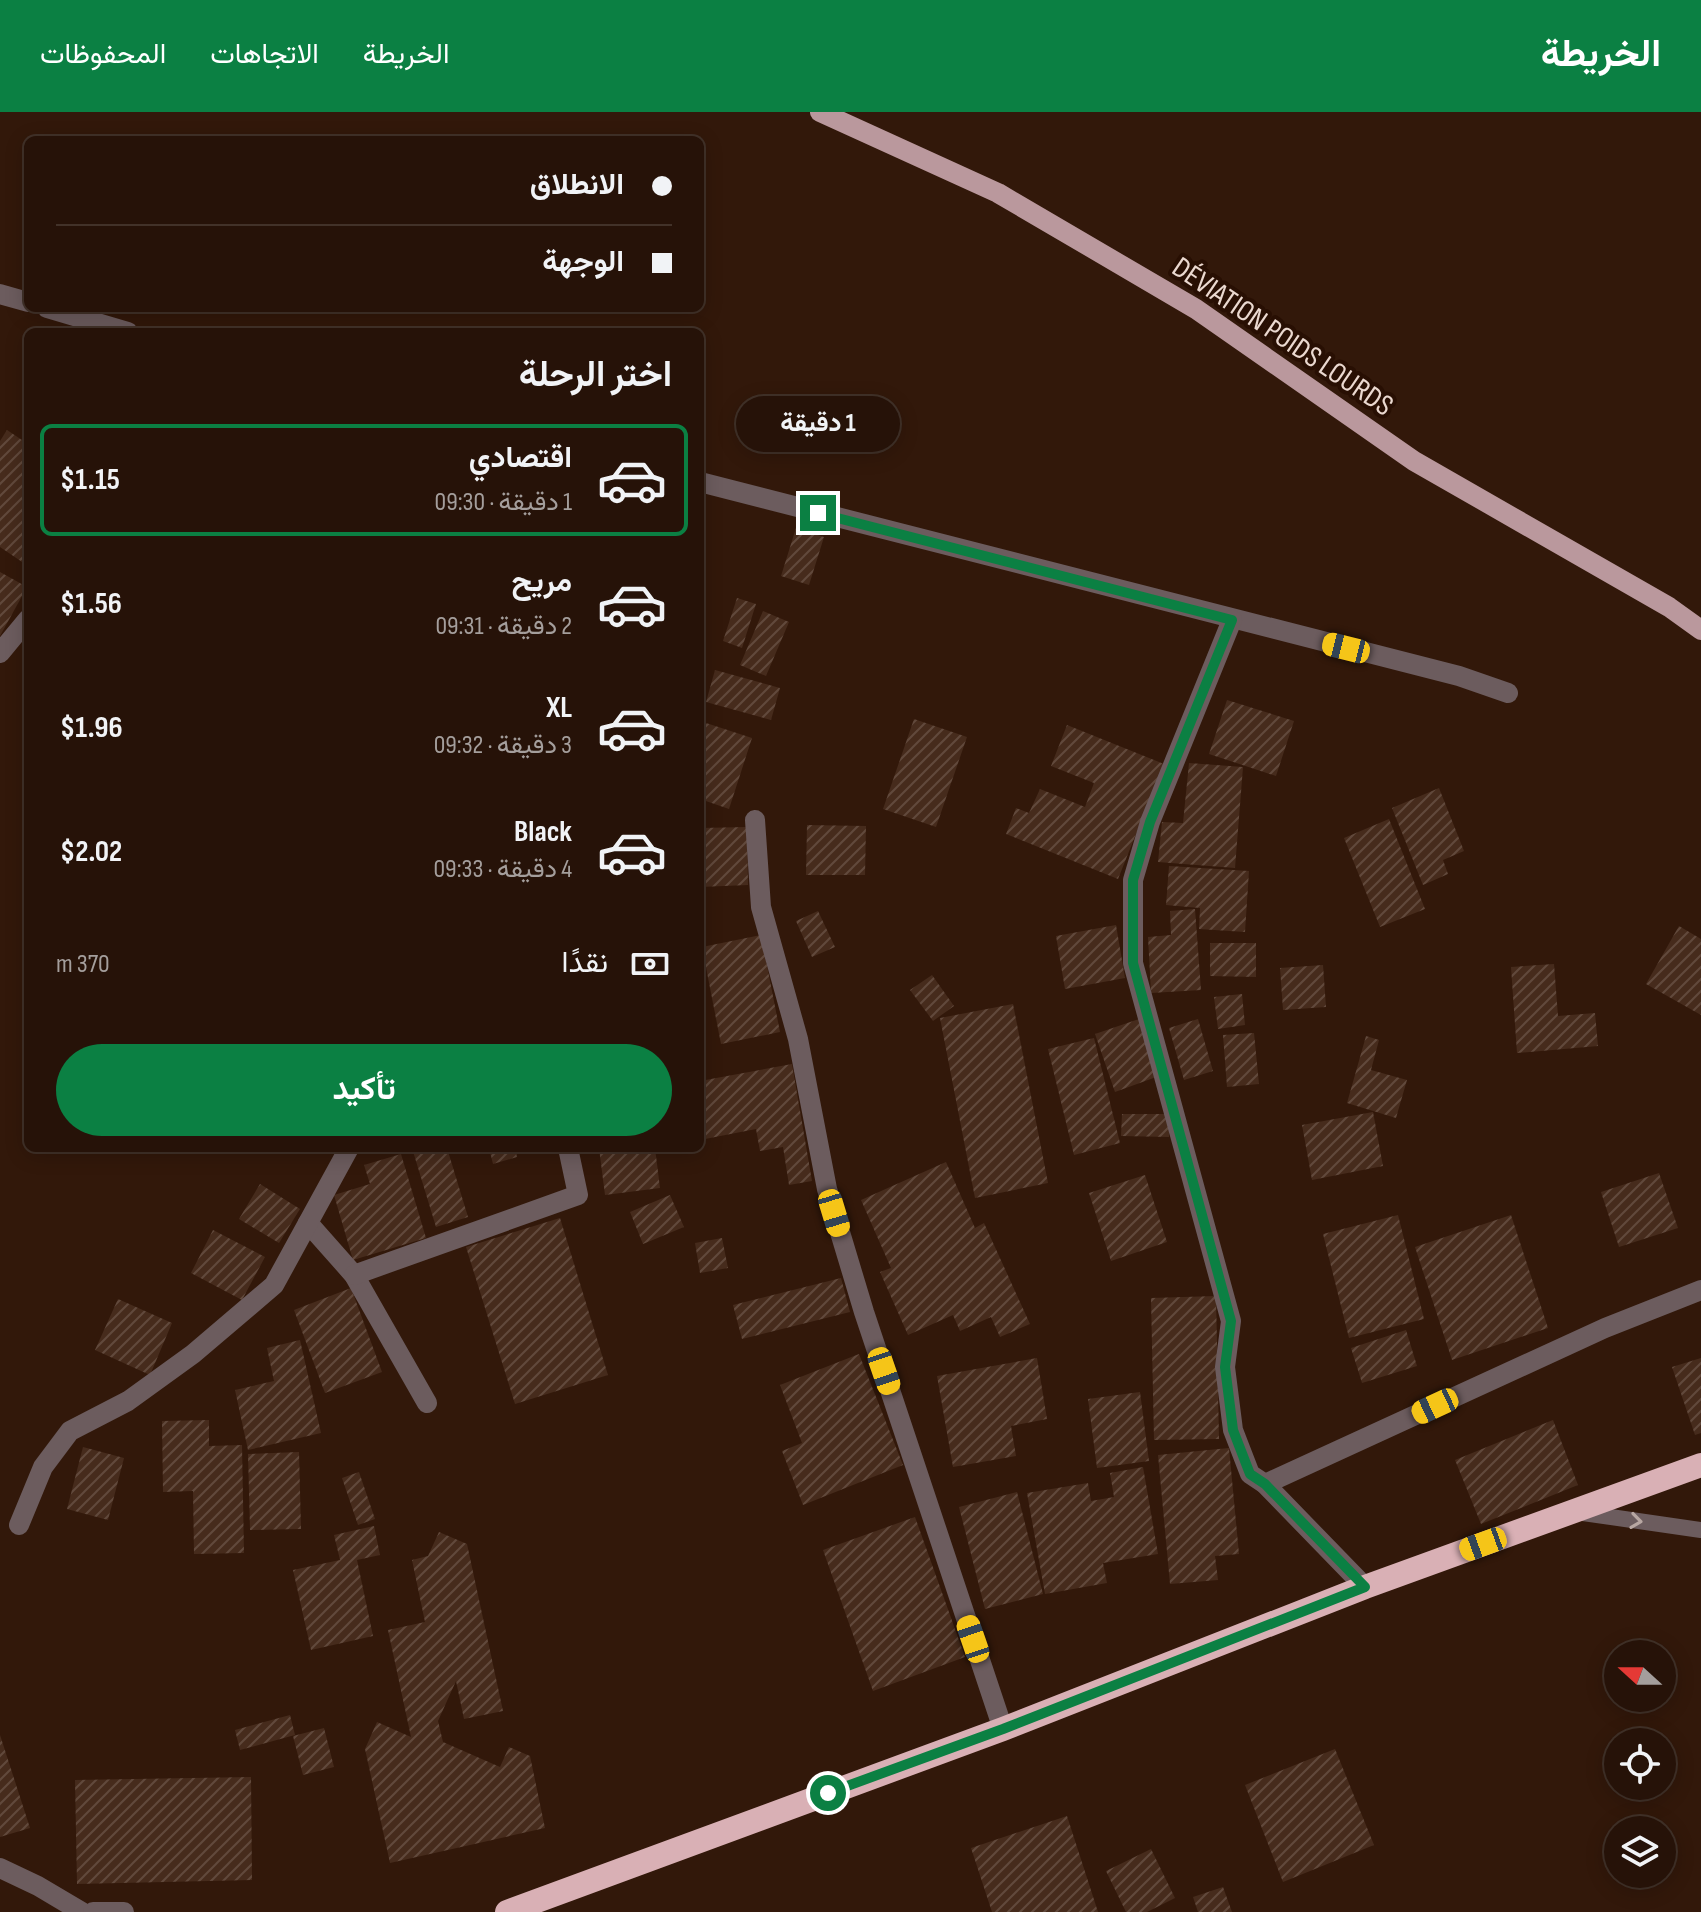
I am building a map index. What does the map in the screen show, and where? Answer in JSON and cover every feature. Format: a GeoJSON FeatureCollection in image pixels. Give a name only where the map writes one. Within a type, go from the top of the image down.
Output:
{"type":"FeatureCollection","features":[{"type":"Feature","properties":{"kind":"highway"},"geometry":{"type":"LineString","coordinates":[[507,1912],[1003,1729],[1365,1587],[1701,1465]]}},
{"type":"Feature","properties":{"kind":"main road","name":"DÉVIATION POIDS LOURDS"},"geometry":{"type":"LineString","coordinates":[[820,112],[998,193],[1196,309],[1414,461],[1669,607],[1701,630]]}},
{"type":"Feature","properties":{"kind":"street"},"geometry":{"type":"LineString","coordinates":[[0,294],[24,301]]}},
{"type":"Feature","properties":{"kind":"street"},"geometry":{"type":"LineString","coordinates":[[60,312],[114,328]]}},
{"type":"Feature","properties":{"kind":"street"},"geometry":{"type":"LineString","coordinates":[[704,483],[1459,676],[1508,693]]}},
{"type":"Feature","properties":{"kind":"street"},"geometry":{"type":"LineString","coordinates":[[1232,620],[1150,822],[1133,880],[1133,963],[1231,1321],[1225,1367],[1233,1430],[1250,1474],[1265,1484],[1365,1587]]}},
{"type":"Feature","properties":{"kind":"street"},"geometry":{"type":"LineString","coordinates":[[0,653],[24,624]]}},
{"type":"Feature","properties":{"kind":"street"},"geometry":{"type":"LineString","coordinates":[[755,820],[761,907],[798,1039],[827,1189],[864,1312],[1003,1729]]}},
{"type":"Feature","properties":{"kind":"street"},"geometry":{"type":"LineString","coordinates":[[19,1525],[43,1467],[70,1431],[128,1401],[193,1354],[274,1285],[347,1152]]}},
{"type":"Feature","properties":{"kind":"street"},"geometry":{"type":"LineString","coordinates":[[354,1275],[578,1195],[569,1152]]}},
{"type":"Feature","properties":{"kind":"street"},"geometry":{"type":"LineString","coordinates":[[308,1223],[354,1275],[427,1403]]}},
{"type":"Feature","properties":{"kind":"street"},"geometry":{"type":"LineString","coordinates":[[1265,1484],[1605,1328],[1701,1290]]}},
{"type":"Feature","properties":{"kind":"street"},"geometry":{"type":"LineString","coordinates":[[0,1868],[82,1912]]}},
{"type":"Feature","properties":{"kind":"street"},"geometry":{"type":"LineString","coordinates":[[93,1912],[124,1912]]}},
{"type":"Feature","properties":{"kind":"lane"},"geometry":{"type":"LineString","coordinates":[[1571,1511],[1701,1530]]}},
{"type":"Feature","properties":{"kind":"building"},"geometry":{"type":"Polygon","coordinates":[[[7,430],[24,441],[24,563],[0,547],[0,441],[7,430]]]}},
{"type":"Feature","properties":{"kind":"building"},"geometry":{"type":"Polygon","coordinates":[[[796,528],[824,537],[809,585],[781,576],[796,528]]]}},
{"type":"Feature","properties":{"kind":"building"},"geometry":{"type":"Polygon","coordinates":[[[0,572],[24,585],[24,592],[0,636],[0,572]]]}},
{"type":"Feature","properties":{"kind":"building"},"geometry":{"type":"Polygon","coordinates":[[[737,598],[756,604],[742,648],[723,641],[737,598]]]}},
{"type":"Feature","properties":{"kind":"building"},"geometry":{"type":"Polygon","coordinates":[[[763,611],[789,622],[766,676],[740,665],[763,611]]]}},
{"type":"Feature","properties":{"kind":"building"},"geometry":{"type":"Polygon","coordinates":[[[715,670],[780,688],[771,720],[706,702],[715,670]]]}},
{"type":"Feature","properties":{"kind":"building"},"geometry":{"type":"Polygon","coordinates":[[[1227,700],[1294,721],[1276,776],[1209,754],[1227,700]]]}},
{"type":"Feature","properties":{"kind":"building"},"geometry":{"type":"Polygon","coordinates":[[[914,719],[967,737],[936,827],[883,809],[914,719]]]}},
{"type":"Feature","properties":{"kind":"building"},"geometry":{"type":"Polygon","coordinates":[[[704,722],[752,738],[729,809],[704,800],[704,722]]]}},
{"type":"Feature","properties":{"kind":"building"},"geometry":{"type":"Polygon","coordinates":[[[1067,725],[1164,764],[1118,879],[1006,834],[1016,808],[1029,813],[1040,789],[1085,807],[1094,783],[1051,766],[1067,725]]]}},
{"type":"Feature","properties":{"kind":"building"},"geometry":{"type":"Polygon","coordinates":[[[1189,763],[1243,767],[1235,868],[1158,862],[1162,822],[1183,823],[1189,763]]]}},
{"type":"Feature","properties":{"kind":"building"},"geometry":{"type":"Polygon","coordinates":[[[1439,788],[1464,851],[1443,860],[1448,874],[1423,885],[1392,808],[1439,788]]]}},
{"type":"Feature","properties":{"kind":"building"},"geometry":{"type":"Polygon","coordinates":[[[1389,819],[1425,909],[1380,927],[1344,838],[1389,819]]]}},
{"type":"Feature","properties":{"kind":"building"},"geometry":{"type":"Polygon","coordinates":[[[807,825],[866,826],[865,875],[806,875],[807,825]]]}},
{"type":"Feature","properties":{"kind":"building"},"geometry":{"type":"Polygon","coordinates":[[[747,827],[748,885],[704,887],[704,828],[747,827]]]}},
{"type":"Feature","properties":{"kind":"building"},"geometry":{"type":"Polygon","coordinates":[[[1169,866],[1249,871],[1245,932],[1199,929],[1200,908],[1166,905],[1169,866]]]}},
{"type":"Feature","properties":{"kind":"building"},"geometry":{"type":"Polygon","coordinates":[[[1195,909],[1201,990],[1151,993],[1148,937],[1171,935],[1170,911],[1195,909]]]}},
{"type":"Feature","properties":{"kind":"building"},"geometry":{"type":"Polygon","coordinates":[[[818,911],[835,947],[812,957],[796,921],[818,911]]]}},
{"type":"Feature","properties":{"kind":"building"},"geometry":{"type":"Polygon","coordinates":[[[1116,925],[1125,978],[1065,989],[1056,936],[1116,925]]]}},
{"type":"Feature","properties":{"kind":"building"},"geometry":{"type":"Polygon","coordinates":[[[1679,926],[1701,939],[1701,1015],[1646,984],[1679,926]]]}},
{"type":"Feature","properties":{"kind":"building"},"geometry":{"type":"Polygon","coordinates":[[[761,935],[780,1032],[721,1044],[704,947],[761,935]]]}},
{"type":"Feature","properties":{"kind":"building"},"geometry":{"type":"Polygon","coordinates":[[[1210,943],[1256,943],[1256,977],[1210,976],[1210,943]]]}},
{"type":"Feature","properties":{"kind":"building"},"geometry":{"type":"Polygon","coordinates":[[[1554,964],[1558,1016],[1595,1013],[1598,1046],[1517,1053],[1511,967],[1554,964]]]}},
{"type":"Feature","properties":{"kind":"building"},"geometry":{"type":"Polygon","coordinates":[[[1323,965],[1326,1007],[1283,1010],[1280,968],[1323,965]]]}},
{"type":"Feature","properties":{"kind":"building"},"geometry":{"type":"Polygon","coordinates":[[[932,975],[954,1006],[933,1021],[910,990],[932,975]]]}},
{"type":"Feature","properties":{"kind":"building"},"geometry":{"type":"Polygon","coordinates":[[[1242,994],[1245,1025],[1218,1029],[1214,997],[1242,994]]]}},
{"type":"Feature","properties":{"kind":"building"},"geometry":{"type":"Polygon","coordinates":[[[1013,1004],[1048,1183],[975,1198],[940,1018],[1013,1004]]]}},
{"type":"Feature","properties":{"kind":"building"},"geometry":{"type":"Polygon","coordinates":[[[1139,1019],[1159,1076],[1115,1092],[1095,1034],[1139,1019]]]}},
{"type":"Feature","properties":{"kind":"building"},"geometry":{"type":"Polygon","coordinates":[[[1198,1019],[1213,1071],[1184,1080],[1169,1028],[1198,1019]]]}},
{"type":"Feature","properties":{"kind":"building"},"geometry":{"type":"Polygon","coordinates":[[[1254,1033],[1259,1084],[1227,1087],[1223,1035],[1254,1033]]]}},
{"type":"Feature","properties":{"kind":"building"},"geometry":{"type":"Polygon","coordinates":[[[1366,1036],[1379,1040],[1371,1070],[1407,1080],[1396,1118],[1347,1103],[1366,1036]]]}},
{"type":"Feature","properties":{"kind":"building"},"geometry":{"type":"Polygon","coordinates":[[[1094,1038],[1120,1143],[1074,1155],[1048,1049],[1094,1038]]]}},
{"type":"Feature","properties":{"kind":"building"},"geometry":{"type":"Polygon","coordinates":[[[792,1064],[812,1181],[789,1185],[783,1147],[760,1151],[756,1129],[704,1139],[704,1080],[792,1064]]]}},
{"type":"Feature","properties":{"kind":"building"},"geometry":{"type":"Polygon","coordinates":[[[1373,1112],[1383,1166],[1312,1180],[1302,1125],[1373,1112]]]}},
{"type":"Feature","properties":{"kind":"building"},"geometry":{"type":"Polygon","coordinates":[[[1122,1114],[1169,1114],[1169,1137],[1121,1136],[1122,1114]]]}},
{"type":"Feature","properties":{"kind":"building"},"geometry":{"type":"Polygon","coordinates":[[[413,1152],[448,1152],[468,1217],[436,1227],[413,1152]]]}},
{"type":"Feature","properties":{"kind":"building"},"geometry":{"type":"Polygon","coordinates":[[[490,1152],[516,1152],[517,1157],[493,1164],[490,1152]]]}},
{"type":"Feature","properties":{"kind":"building"},"geometry":{"type":"Polygon","coordinates":[[[600,1152],[656,1152],[660,1188],[605,1195],[600,1152]]]}},
{"type":"Feature","properties":{"kind":"building"},"geometry":{"type":"Polygon","coordinates":[[[401,1154],[426,1238],[353,1260],[334,1195],[370,1184],[364,1165],[401,1154]]]}},
{"type":"Feature","properties":{"kind":"building"},"geometry":{"type":"Polygon","coordinates":[[[946,1162],[975,1228],[984,1223],[1030,1324],[1000,1337],[991,1317],[960,1331],[953,1315],[908,1335],[880,1272],[891,1268],[861,1200],[946,1162]]]}},
{"type":"Feature","properties":{"kind":"building"},"geometry":{"type":"Polygon","coordinates":[[[1659,1173],[1678,1228],[1619,1247],[1601,1192],[1659,1173]]]}},
{"type":"Feature","properties":{"kind":"building"},"geometry":{"type":"Polygon","coordinates":[[[1145,1175],[1167,1242],[1111,1261],[1089,1193],[1145,1175]]]}},
{"type":"Feature","properties":{"kind":"building"},"geometry":{"type":"Polygon","coordinates":[[[260,1184],[300,1209],[279,1243],[239,1219],[260,1184]]]}},
{"type":"Feature","properties":{"kind":"building"},"geometry":{"type":"Polygon","coordinates":[[[670,1195],[684,1227],[643,1244],[630,1212],[670,1195]]]}},
{"type":"Feature","properties":{"kind":"building"},"geometry":{"type":"Polygon","coordinates":[[[1398,1215],[1424,1319],[1349,1338],[1323,1234],[1398,1215]]]}},
{"type":"Feature","properties":{"kind":"building"},"geometry":{"type":"Polygon","coordinates":[[[1511,1215],[1548,1328],[1452,1360],[1415,1247],[1511,1215]]]}},
{"type":"Feature","properties":{"kind":"building"},"geometry":{"type":"Polygon","coordinates":[[[560,1218],[608,1375],[515,1404],[466,1247],[560,1218]]]}},
{"type":"Feature","properties":{"kind":"building"},"geometry":{"type":"Polygon","coordinates":[[[213,1230],[265,1257],[242,1300],[191,1273],[213,1230]]]}},
{"type":"Feature","properties":{"kind":"building"},"geometry":{"type":"Polygon","coordinates":[[[722,1238],[728,1268],[700,1273],[695,1243],[722,1238]]]}},
{"type":"Feature","properties":{"kind":"building"},"geometry":{"type":"Polygon","coordinates":[[[841,1278],[850,1312],[742,1339],[733,1305],[841,1278]]]}},
{"type":"Feature","properties":{"kind":"building"},"geometry":{"type":"Polygon","coordinates":[[[351,1288],[382,1372],[325,1393],[294,1310],[351,1288]]]}},
{"type":"Feature","properties":{"kind":"building"},"geometry":{"type":"Polygon","coordinates":[[[1216,1296],[1219,1439],[1154,1440],[1151,1298],[1216,1296]]]}},
{"type":"Feature","properties":{"kind":"building"},"geometry":{"type":"Polygon","coordinates":[[[118,1299],[172,1323],[150,1375],[95,1350],[118,1299]]]}},
{"type":"Feature","properties":{"kind":"building"},"geometry":{"type":"Polygon","coordinates":[[[1406,1330],[1417,1366],[1362,1383],[1351,1348],[1406,1330]]]}},
{"type":"Feature","properties":{"kind":"building"},"geometry":{"type":"Polygon","coordinates":[[[300,1340],[321,1433],[248,1450],[235,1390],[274,1381],[267,1348],[300,1340]]]}},
{"type":"Feature","properties":{"kind":"building"},"geometry":{"type":"Polygon","coordinates":[[[859,1354],[903,1465],[803,1505],[782,1451],[802,1443],[780,1385],[859,1354]]]}},
{"type":"Feature","properties":{"kind":"building"},"geometry":{"type":"Polygon","coordinates":[[[1037,1358],[1047,1419],[1011,1426],[1016,1456],[953,1467],[937,1376],[1037,1358]]]}},
{"type":"Feature","properties":{"kind":"building"},"geometry":{"type":"Polygon","coordinates":[[[1701,1358],[1701,1433],[1695,1435],[1672,1367],[1701,1358]]]}},
{"type":"Feature","properties":{"kind":"building"},"geometry":{"type":"Polygon","coordinates":[[[1140,1392],[1149,1461],[1097,1468],[1088,1399],[1140,1392]]]}},
{"type":"Feature","properties":{"kind":"building"},"geometry":{"type":"Polygon","coordinates":[[[209,1420],[209,1446],[242,1445],[244,1553],[194,1554],[193,1491],[163,1492],[162,1421],[209,1420]]]}},
{"type":"Feature","properties":{"kind":"building"},"geometry":{"type":"Polygon","coordinates":[[[1553,1420],[1578,1485],[1481,1524],[1455,1460],[1553,1420]]]}},
{"type":"Feature","properties":{"kind":"building"},"geometry":{"type":"Polygon","coordinates":[[[83,1447],[124,1458],[108,1520],[67,1509],[83,1447]]]}},
{"type":"Feature","properties":{"kind":"building"},"geometry":{"type":"Polygon","coordinates":[[[1229,1448],[1239,1554],[1215,1556],[1218,1580],[1170,1584],[1158,1455],[1229,1448]]]}},
{"type":"Feature","properties":{"kind":"building"},"geometry":{"type":"Polygon","coordinates":[[[299,1452],[301,1529],[250,1530],[248,1454],[299,1452]]]}},
{"type":"Feature","properties":{"kind":"building"},"geometry":{"type":"Polygon","coordinates":[[[1143,1467],[1158,1554],[1103,1563],[1107,1583],[1045,1594],[1027,1493],[1088,1483],[1091,1501],[1114,1497],[1110,1473],[1143,1467]]]}},
{"type":"Feature","properties":{"kind":"building"},"geometry":{"type":"Polygon","coordinates":[[[359,1472],[375,1519],[358,1525],[342,1478],[359,1472]]]}},
{"type":"Feature","properties":{"kind":"building"},"geometry":{"type":"Polygon","coordinates":[[[1017,1492],[1043,1594],[985,1609],[959,1507],[1017,1492]]]}},
{"type":"Feature","properties":{"kind":"building"},"geometry":{"type":"Polygon","coordinates":[[[915,1517],[965,1657],[873,1691],[823,1550],[915,1517]]]}},
{"type":"Feature","properties":{"kind":"building"},"geometry":{"type":"Polygon","coordinates":[[[374,1526],[380,1555],[357,1560],[373,1636],[311,1650],[293,1570],[340,1560],[334,1535],[374,1526]]]}},
{"type":"Feature","properties":{"kind":"building"},"geometry":{"type":"Polygon","coordinates":[[[439,1532],[467,1544],[503,1711],[464,1719],[456,1681],[438,1721],[443,1742],[500,1767],[509,1747],[530,1756],[545,1828],[390,1863],[365,1749],[377,1722],[411,1737],[388,1630],[425,1622],[412,1560],[428,1556],[439,1532]]]}},
{"type":"Feature","properties":{"kind":"building"},"geometry":{"type":"Polygon","coordinates":[[[290,1715],[295,1735],[240,1750],[235,1730],[290,1715]]]}},
{"type":"Feature","properties":{"kind":"building"},"geometry":{"type":"Polygon","coordinates":[[[324,1728],[334,1767],[303,1775],[293,1736],[324,1728]]]}},
{"type":"Feature","properties":{"kind":"building"},"geometry":{"type":"Polygon","coordinates":[[[0,1735],[30,1828],[0,1837],[0,1735]]]}},
{"type":"Feature","properties":{"kind":"building"},"geometry":{"type":"Polygon","coordinates":[[[1335,1749],[1374,1845],[1283,1882],[1245,1785],[1335,1749]]]}},
{"type":"Feature","properties":{"kind":"building"},"geometry":{"type":"Polygon","coordinates":[[[251,1777],[252,1880],[77,1884],[75,1780],[251,1777]]]}},
{"type":"Feature","properties":{"kind":"building"},"geometry":{"type":"Polygon","coordinates":[[[1067,1816],[1098,1912],[992,1912],[971,1848],[1067,1816]]]}},
{"type":"Feature","properties":{"kind":"building"},"geometry":{"type":"Polygon","coordinates":[[[1151,1849],[1175,1898],[1147,1912],[1126,1912],[1106,1871],[1151,1849]]]}},
{"type":"Feature","properties":{"kind":"building"},"geometry":{"type":"Polygon","coordinates":[[[1223,1887],[1232,1912],[1198,1912],[1193,1897],[1223,1887]]]}},
{"type":"Feature","properties":{"kind":"route"},"geometry":{"type":"LineString","coordinates":[[818,513],[1232,620],[1150,822],[1133,880],[1133,963],[1231,1321],[1225,1367],[1233,1430],[1250,1474],[1265,1484],[1365,1587],[1003,1729],[828,1793]]}}]}
